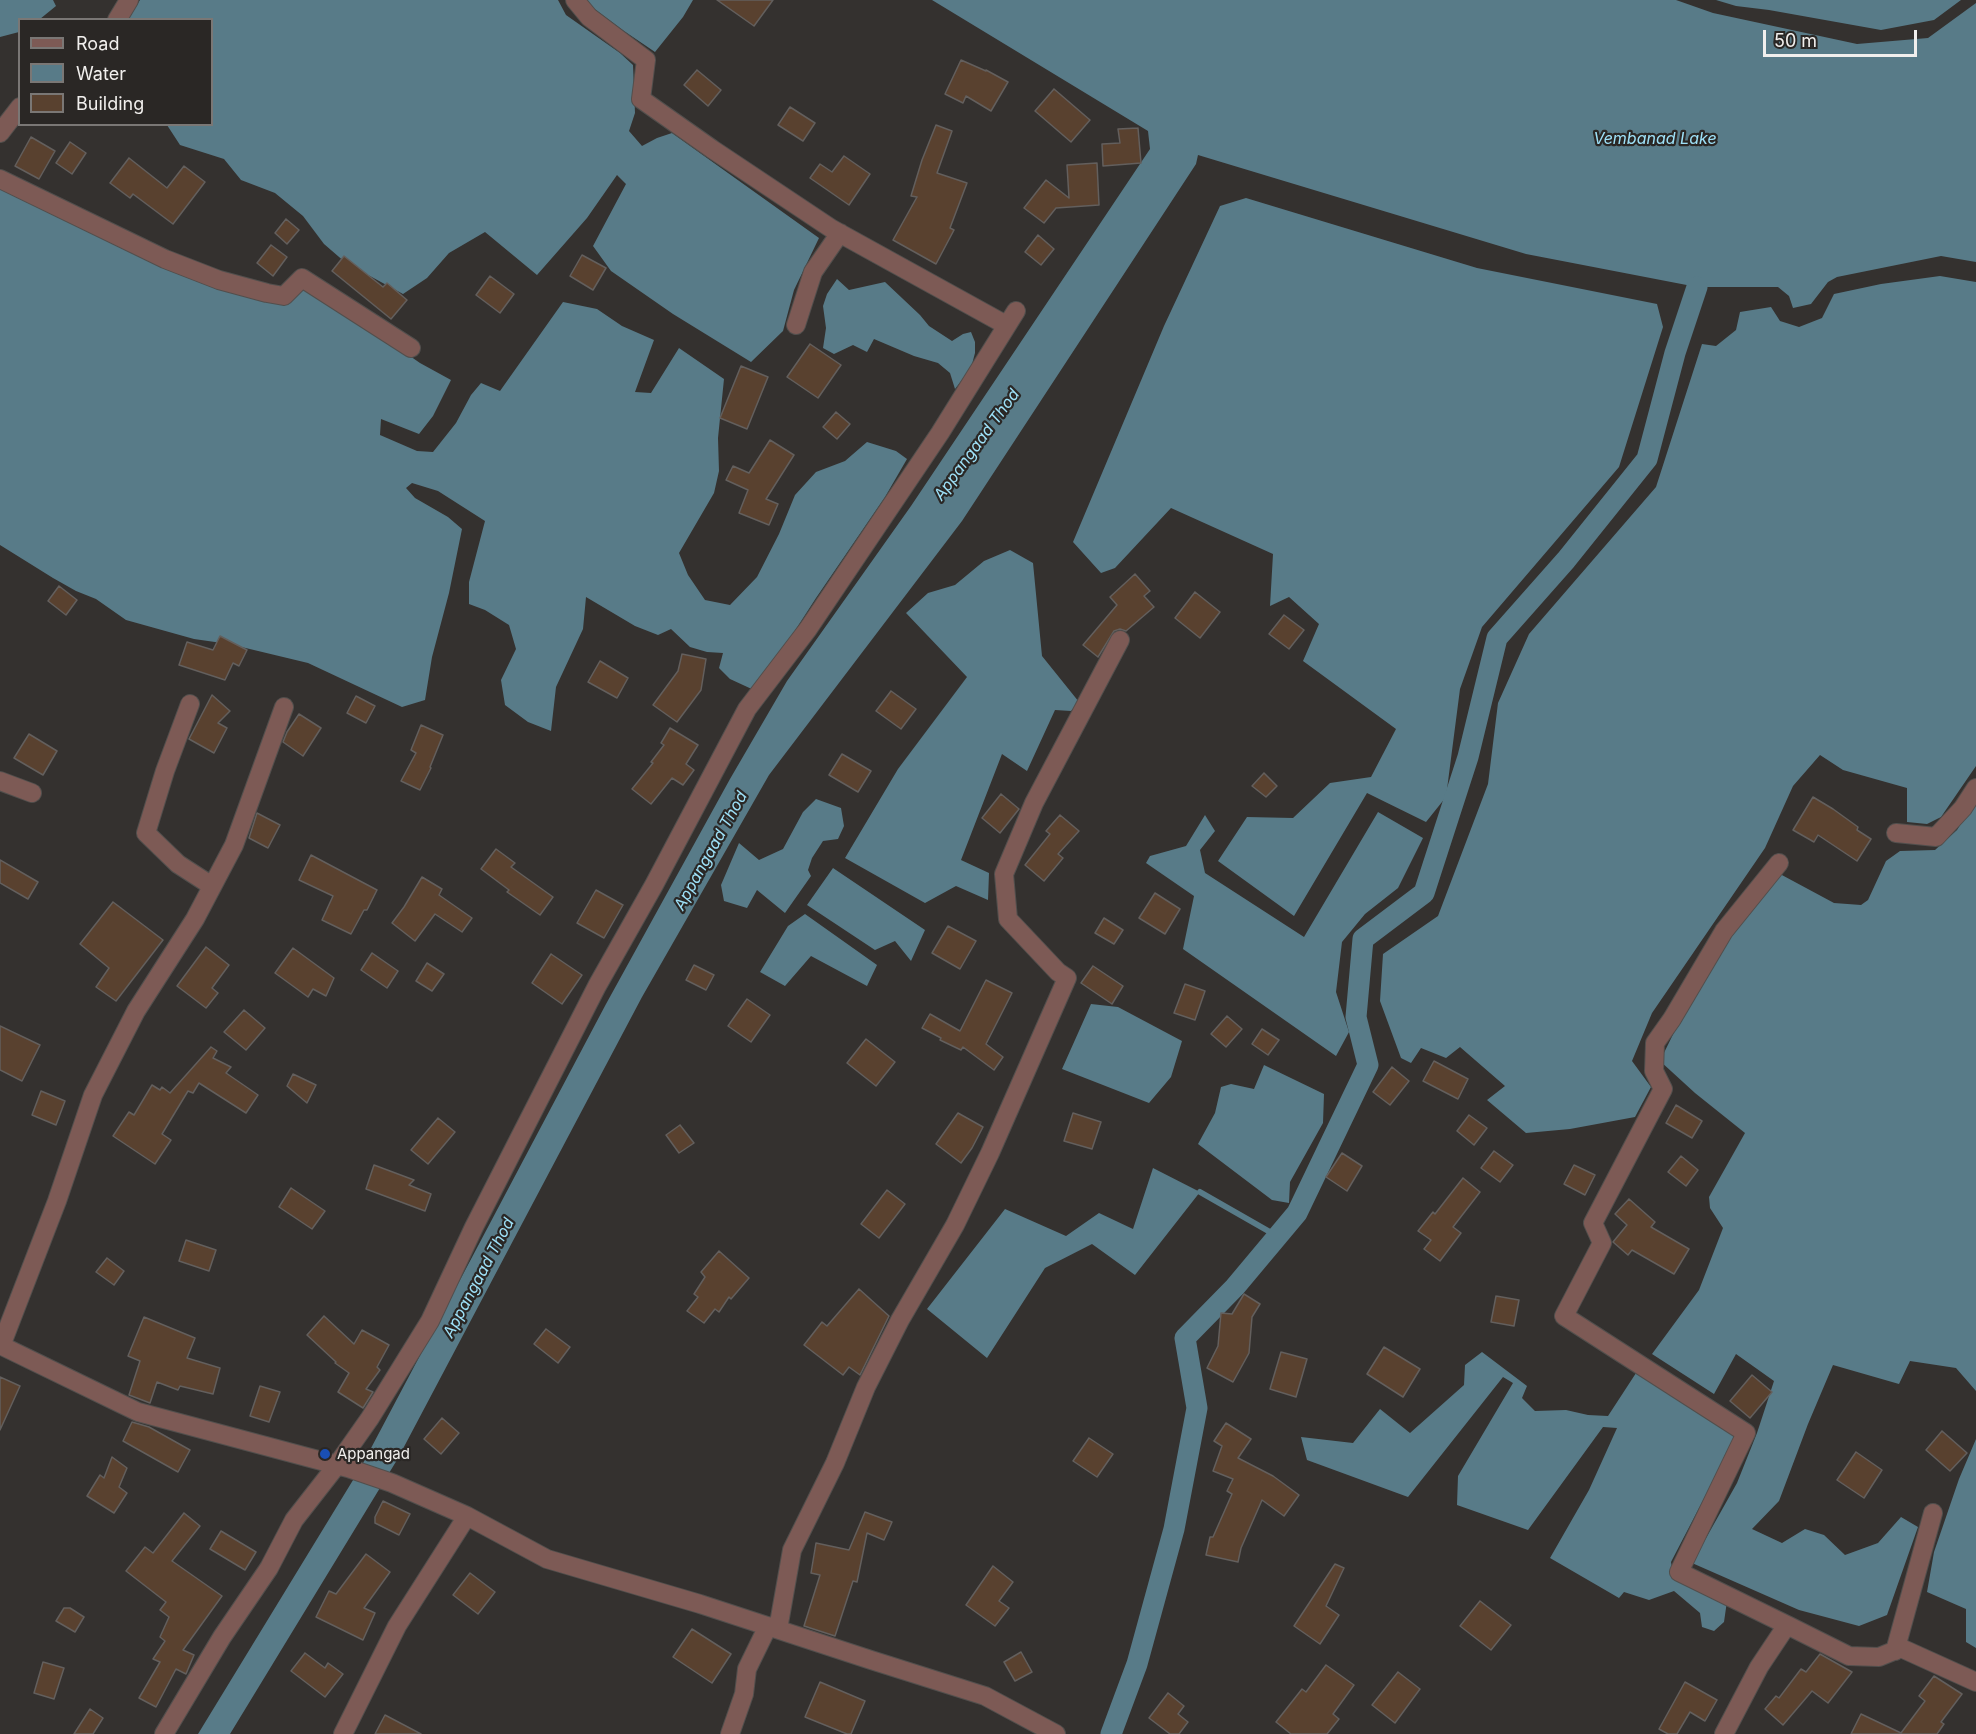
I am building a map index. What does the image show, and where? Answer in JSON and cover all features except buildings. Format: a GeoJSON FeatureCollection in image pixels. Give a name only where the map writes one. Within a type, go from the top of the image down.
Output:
{"type":"FeatureCollection","features":[{"type":"Feature","properties":{"kind":"street"},"geometry":{"type":"LineString","coordinates":[[118,18],[129,0]]}},
{"type":"Feature","properties":{"kind":"street"},"geometry":{"type":"LineString","coordinates":[[164,1734],[222,1637],[269,1568],[294,1520],[342,1466],[430,1320],[474,1227],[597,986],[660,875],[747,709],[808,629],[927,452],[1011,318],[840,233],[712,149],[641,99],[646,60],[589,17],[575,0]]}},
{"type":"Feature","properties":{"kind":"street"},"geometry":{"type":"LineString","coordinates":[[0,133],[18,110]]}},
{"type":"Feature","properties":{"kind":"street"},"geometry":{"type":"LineString","coordinates":[[0,179],[165,259],[219,280],[284,296],[302,278],[411,348]]}},
{"type":"Feature","properties":{"kind":"street"},"geometry":{"type":"LineString","coordinates":[[796,325],[813,272],[840,233]]}},
{"type":"Feature","properties":{"kind":"street"},"geometry":{"type":"LineString","coordinates":[[730,1734],[744,1694],[747,1669],[773,1628],[792,1550],[835,1463],[866,1386],[900,1320],[955,1225],[990,1153],[1067,978],[1058,972],[1008,919],[1004,874],[1034,803],[1120,640]]}},
{"type":"Feature","properties":{"kind":"street"},"geometry":{"type":"LineString","coordinates":[[190,704],[165,771],[146,833],[178,864],[212,886]]}},
{"type":"Feature","properties":{"kind":"street"},"geometry":{"type":"LineString","coordinates":[[284,707],[234,844],[195,919],[136,1011],[93,1095],[57,1202],[1,1346],[138,1412],[342,1466],[392,1483],[467,1516],[547,1559],[700,1604],[986,1696],[1056,1734]]}},
{"type":"Feature","properties":{"kind":"street"},"geometry":{"type":"LineString","coordinates":[[0,781],[32,793]]}},
{"type":"Feature","properties":{"kind":"street"},"geometry":{"type":"LineString","coordinates":[[1896,833],[1936,837],[1964,808],[1976,788]]}},
{"type":"Feature","properties":{"kind":"street"},"geometry":{"type":"LineString","coordinates":[[1779,863],[1724,931],[1672,1019],[1655,1043],[1654,1071],[1663,1089],[1593,1223],[1602,1243],[1564,1316],[1746,1433],[1679,1572],[1849,1656],[1879,1657],[1901,1648],[1976,1682]]}},
{"type":"Feature","properties":{"kind":"street"},"geometry":{"type":"LineString","coordinates":[[1894,1651],[1933,1513]]}},
{"type":"Feature","properties":{"kind":"street"},"geometry":{"type":"LineString","coordinates":[[343,1734],[397,1626],[467,1516]]}},
{"type":"Feature","properties":{"kind":"street"},"geometry":{"type":"LineString","coordinates":[[1724,1734],[1759,1667],[1787,1625]]}},
{"type":"Feature","properties":{"kind":"water"},"geometry":{"type":"Polygon","coordinates":[[[0,0],[53,0],[56,6],[41,18],[18,18],[18,32],[0,37],[0,0]]]}},
{"type":"Feature","properties":{"kind":"water"},"geometry":{"type":"Polygon","coordinates":[[[140,0],[558,0],[566,15],[620,53],[633,65],[635,113],[629,131],[642,146],[672,133],[819,238],[794,290],[783,331],[751,362],[673,314],[611,271],[593,246],[626,184],[617,175],[587,218],[537,275],[485,232],[449,253],[427,278],[403,294],[346,263],[324,244],[303,216],[275,193],[241,180],[224,159],[180,145],[168,126],[213,126],[213,18],[129,18],[140,0]]]}},
{"type":"Feature","properties":{"kind":"water"},"geometry":{"type":"Polygon","coordinates":[[[585,0],[693,0],[683,17],[655,52],[585,0]]]}},
{"type":"Feature","properties":{"kind":"water","name":"Vembanad Lake"},"geometry":{"type":"Polygon","coordinates":[[[932,0],[1676,0],[1713,13],[1857,44],[1928,38],[1976,3],[1976,262],[1941,256],[1837,277],[1828,282],[1811,304],[1793,308],[1789,296],[1778,287],[1697,287],[1526,254],[1198,155],[1196,164],[962,521],[769,775],[642,997],[397,1460],[230,1734],[198,1734],[361,1467],[606,1004],[730,779],[787,681],[911,506],[1150,149],[1148,131],[932,0]]]}},
{"type":"Feature","properties":{"kind":"water"},"geometry":{"type":"Polygon","coordinates":[[[1716,0],[1961,0],[1934,20],[1881,30],[1736,6],[1716,0]]]}},
{"type":"Feature","properties":{"kind":"water"},"geometry":{"type":"Polygon","coordinates":[[[0,188],[274,302],[302,289],[338,306],[420,363],[451,380],[433,416],[419,434],[381,419],[380,435],[417,451],[433,452],[456,423],[471,395],[481,383],[500,391],[563,302],[597,309],[622,326],[654,340],[635,392],[651,393],[679,348],[724,379],[718,438],[719,471],[714,493],[679,553],[688,575],[705,600],[730,605],[757,577],[779,534],[795,495],[816,472],[845,461],[867,442],[896,451],[907,459],[885,497],[756,691],[730,679],[719,668],[723,653],[707,652],[690,647],[671,629],[658,635],[635,626],[586,597],[583,629],[556,687],[551,731],[528,722],[505,705],[501,680],[516,649],[509,625],[485,610],[469,604],[469,582],[485,521],[438,491],[412,483],[406,488],[415,498],[448,517],[462,529],[449,593],[432,657],[425,700],[402,707],[308,663],[229,644],[194,639],[126,620],[96,599],[76,591],[0,545],[0,188]]]}},
{"type":"Feature","properties":{"kind":"water"},"geometry":{"type":"Polygon","coordinates":[[[1246,198],[1477,268],[1657,304],[1663,327],[1619,467],[1482,627],[1460,689],[1446,797],[1426,822],[1367,793],[1294,916],[1218,861],[1247,817],[1293,818],[1330,783],[1371,777],[1396,729],[1303,661],[1319,624],[1289,597],[1270,606],[1273,554],[1171,508],[1115,568],[1101,573],[1073,542],[1164,326],[1220,206],[1246,198]]]}},
{"type":"Feature","properties":{"kind":"water"},"geometry":{"type":"Polygon","coordinates":[[[1940,276],[1976,282],[1976,766],[1941,817],[1927,824],[1907,822],[1907,788],[1843,770],[1820,755],[1793,786],[1765,848],[1652,1013],[1632,1061],[1651,1087],[1635,1117],[1570,1129],[1526,1133],[1487,1100],[1505,1086],[1460,1047],[1446,1058],[1421,1048],[1411,1063],[1401,1058],[1380,1001],[1383,954],[1438,916],[1488,784],[1498,703],[1529,634],[1656,487],[1702,344],[1716,346],[1736,330],[1740,312],[1771,307],[1780,321],[1799,327],[1822,318],[1834,294],[1881,284],[1940,276]]]}},
{"type":"Feature","properties":{"kind":"water"},"geometry":{"type":"Polygon","coordinates":[[[837,279],[849,290],[885,282],[929,326],[952,341],[971,332],[975,342],[975,353],[971,368],[955,389],[950,373],[938,363],[914,356],[874,339],[867,352],[853,345],[834,354],[823,348],[826,328],[823,306],[827,294],[837,279]]]}},
{"type":"Feature","properties":{"kind":"water"},"geometry":{"type":"Polygon","coordinates":[[[1010,550],[1033,563],[1042,656],[1079,702],[1071,711],[1055,710],[1027,771],[1002,754],[961,860],[989,873],[988,900],[956,886],[925,903],[845,858],[898,769],[967,677],[906,613],[928,593],[955,585],[984,561],[1010,550]]]}},
{"type":"Feature","properties":{"kind":"water"},"geometry":{"type":"Polygon","coordinates":[[[816,799],[841,808],[844,826],[838,839],[823,841],[812,858],[808,870],[811,876],[785,913],[757,890],[747,908],[724,901],[721,885],[739,843],[759,860],[783,849],[803,812],[816,799]]]}},
{"type":"Feature","properties":{"kind":"water"},"geometry":{"type":"Polygon","coordinates":[[[1976,799],[1976,1391],[1956,1368],[1910,1361],[1899,1384],[1833,1365],[1779,1501],[1752,1529],[1782,1543],[1805,1529],[1824,1535],[1845,1555],[1878,1543],[1901,1517],[1918,1527],[1887,1615],[1859,1626],[1799,1610],[1692,1563],[1737,1483],[1774,1381],[1736,1354],[1714,1394],[1652,1354],[1699,1290],[1723,1228],[1710,1208],[1709,1197],[1745,1133],[1660,1061],[1683,1014],[1730,935],[1780,874],[1834,903],[1861,905],[1868,900],[1886,861],[1900,851],[1935,850],[1957,830],[1976,799]]]}},
{"type":"Feature","properties":{"kind":"water"},"geometry":{"type":"Polygon","coordinates":[[[1378,812],[1423,838],[1398,888],[1365,914],[1342,942],[1336,992],[1349,1032],[1336,1056],[1183,949],[1194,896],[1146,863],[1150,856],[1186,846],[1205,815],[1215,831],[1200,850],[1205,873],[1304,937],[1378,812]]]}},
{"type":"Feature","properties":{"kind":"water"},"geometry":{"type":"Polygon","coordinates":[[[833,868],[925,930],[911,961],[895,941],[875,950],[807,905],[833,868]]]}},
{"type":"Feature","properties":{"kind":"water"},"geometry":{"type":"Polygon","coordinates":[[[805,914],[877,965],[867,986],[811,956],[785,986],[760,972],[788,926],[805,914]]]}},
{"type":"Feature","properties":{"kind":"water"},"geometry":{"type":"Polygon","coordinates":[[[1091,1004],[1118,1007],[1182,1041],[1171,1077],[1149,1103],[1062,1069],[1091,1004]]]}},
{"type":"Feature","properties":{"kind":"water"},"geometry":{"type":"Polygon","coordinates":[[[1264,1065],[1324,1094],[1323,1123],[1290,1182],[1289,1203],[1272,1200],[1198,1144],[1215,1113],[1221,1087],[1231,1084],[1254,1089],[1264,1065]]]}},
{"type":"Feature","properties":{"kind":"water"},"geometry":{"type":"Polygon","coordinates":[[[1153,1168],[1200,1192],[1135,1275],[1092,1244],[1045,1268],[987,1358],[927,1309],[1005,1209],[1066,1236],[1099,1213],[1133,1229],[1153,1168]]]}},
{"type":"Feature","properties":{"kind":"water"},"geometry":{"type":"Polygon","coordinates":[[[1482,1352],[1527,1386],[1522,1398],[1535,1411],[1566,1410],[1588,1415],[1608,1416],[1638,1370],[1738,1433],[1671,1562],[1673,1574],[1727,1601],[1724,1622],[1714,1631],[1702,1627],[1700,1613],[1674,1591],[1649,1600],[1624,1592],[1619,1598],[1550,1558],[1589,1490],[1617,1428],[1603,1427],[1528,1530],[1457,1505],[1458,1476],[1513,1383],[1503,1377],[1408,1497],[1307,1460],[1301,1437],[1353,1443],[1380,1409],[1410,1433],[1464,1385],[1465,1365],[1482,1352]]]}},
{"type":"Feature","properties":{"kind":"water"},"geometry":{"type":"Polygon","coordinates":[[[1976,1439],[1976,1648],[1966,1642],[1966,1609],[1927,1592],[1934,1552],[1959,1479],[1976,1439]]]}},
{"type":"Feature","properties":{"kind":"waterway"},"geometry":{"type":"LineString","coordinates":[[1111,1734],[1137,1664],[1174,1529],[1197,1408],[1185,1338],[1235,1287],[1297,1213],[1368,1065],[1356,1017],[1363,939],[1424,893],[1468,757],[1497,638],[1566,560],[1647,459],[1675,353],[1697,287]]}},
{"type":"Feature","properties":{"kind":"waterway"},"geometry":{"type":"LineString","coordinates":[[1200,1192],[1277,1236]]}},
{"type":"Feature","properties":{"kind":"place","name":"Appangad"},"geometry":{"type":"Point","coordinates":[325,1454]}},
{"type":"Feature","properties":{"kind":"water label","name":"Appangaad Thod"},"geometry":{"type":"Point","coordinates":[977,445]}},
{"type":"Feature","properties":{"kind":"water label","name":"Appangaad Thod"},"geometry":{"type":"Point","coordinates":[711,851]}},
{"type":"Feature","properties":{"kind":"water label","name":"Appangaad Thod"},"geometry":{"type":"Point","coordinates":[479,1278]}}]}
